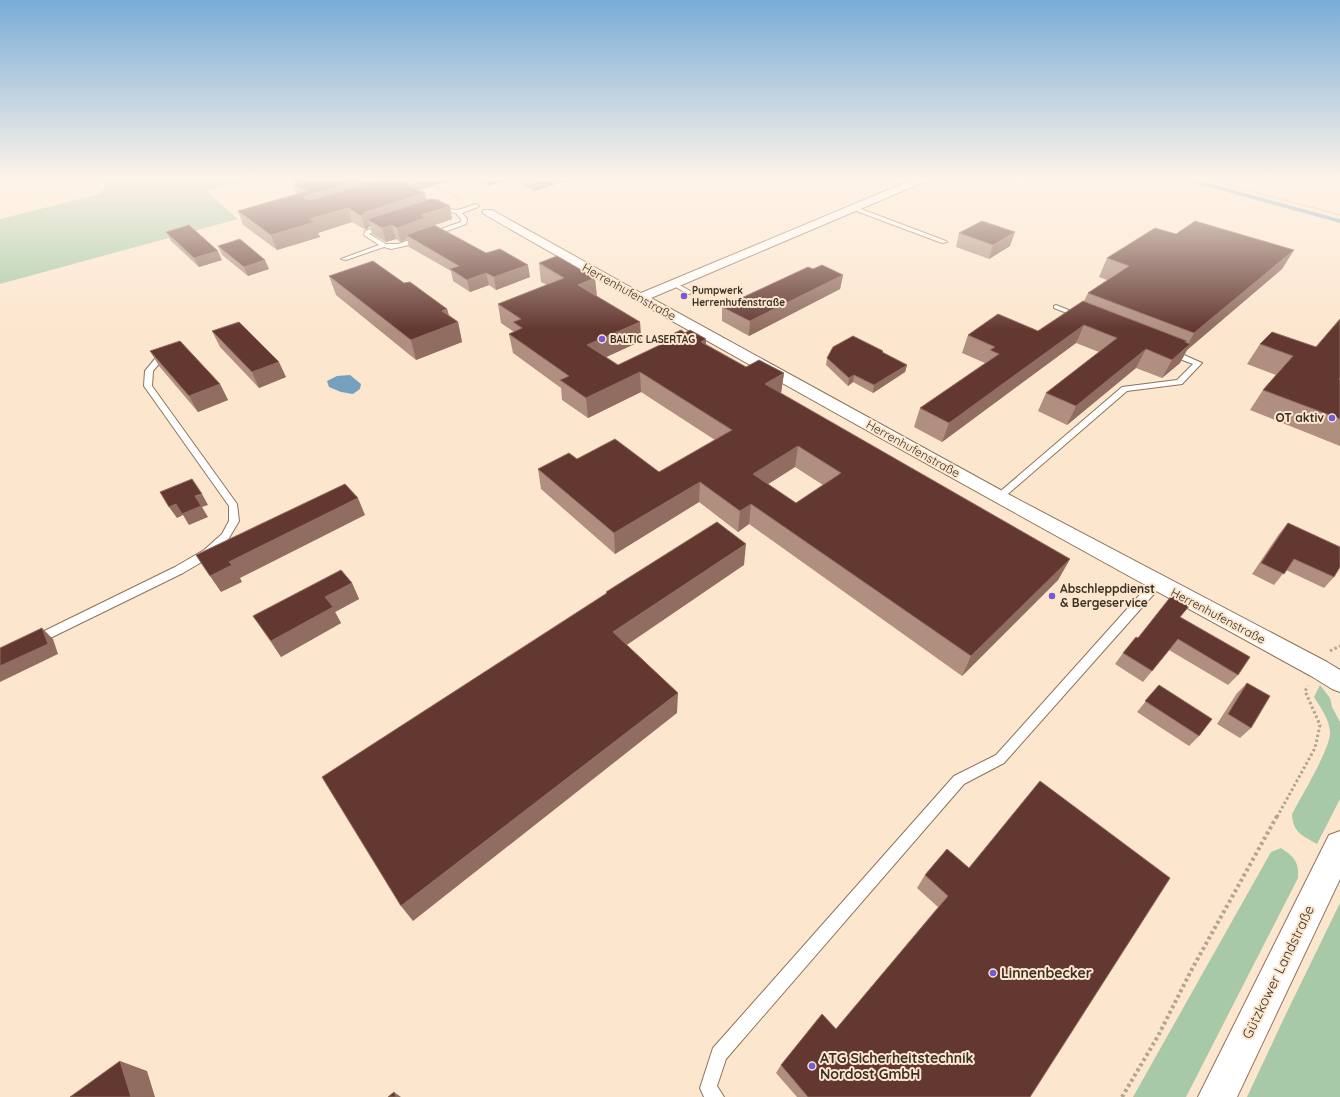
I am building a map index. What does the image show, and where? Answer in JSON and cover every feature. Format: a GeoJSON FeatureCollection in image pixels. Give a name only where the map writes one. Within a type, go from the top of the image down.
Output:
{"type":"FeatureCollection","features":[{"type":"Feature","properties":{"kind":"main road","name":"Gützkower Landstraße"},"geometry":{"type":"LineString","coordinates":[[1217,1097],[1340,846]]}},
{"type":"Feature","properties":{"kind":"street","name":"Herrenhufenstraße"},"geometry":{"type":"LineString","coordinates":[[516,228],[999,497],[1319,669],[1340,682]]}},
{"type":"Feature","properties":{"kind":"street"},"geometry":{"type":"LineString","coordinates":[[640,298],[805,228]]}},
{"type":"Feature","properties":{"kind":"lane"},"geometry":{"type":"LineString","coordinates":[[375,228],[366,234],[384,245],[391,247],[402,245],[449,228]]}},
{"type":"Feature","properties":{"kind":"lane"},"geometry":{"type":"LineString","coordinates":[[907,228],[944,242]]}},
{"type":"Feature","properties":{"kind":"lane"},"geometry":{"type":"LineString","coordinates":[[344,259],[384,245]]}},
{"type":"Feature","properties":{"kind":"lane"},"geometry":{"type":"LineString","coordinates":[[674,284],[690,293]]}},
{"type":"Feature","properties":{"kind":"lane"},"geometry":{"type":"LineString","coordinates":[[1056,307],[1084,318]]}},
{"type":"Feature","properties":{"kind":"lane"},"geometry":{"type":"LineString","coordinates":[[29,643],[179,570],[208,552],[226,536],[234,521],[234,506],[148,386],[146,379],[147,372],[170,346]]}},
{"type":"Feature","properties":{"kind":"lane"},"geometry":{"type":"LineString","coordinates":[[999,497],[1125,389],[1179,382],[1198,363],[1162,349]]}},
{"type":"Feature","properties":{"kind":"lane"},"geometry":{"type":"LineString","coordinates":[[715,1097],[708,1088],[720,1054],[959,780],[1000,760],[1157,583]]}},
{"type":"Feature","properties":{"kind":"path"},"geometry":{"type":"LineString","coordinates":[[1329,652],[1340,646]]}},
{"type":"Feature","properties":{"kind":"path"},"geometry":{"type":"LineString","coordinates":[[1122,1097],[1158,1036],[1192,969],[1315,748],[1320,725],[1305,691]]}},
{"type":"Feature","properties":{"kind":"green space"},"geometry":{"type":"Polygon","coordinates":[[[0,228],[204,228],[0,284],[0,228]]]}},
{"type":"Feature","properties":{"kind":"green space"},"geometry":{"type":"Polygon","coordinates":[[[1320,685],[1330,698],[1332,707],[1340,722],[1340,799],[1317,844],[1299,833],[1294,825],[1292,814],[1320,761],[1329,740],[1330,728],[1314,697],[1320,685]]]}},
{"type":"Feature","properties":{"kind":"green space"},"geometry":{"type":"Polygon","coordinates":[[[1281,848],[1295,860],[1298,867],[1298,878],[1186,1097],[1133,1097],[1271,852],[1281,848]]]}},
{"type":"Feature","properties":{"kind":"green space"},"geometry":{"type":"Polygon","coordinates":[[[1340,903],[1340,1097],[1247,1097],[1285,1016],[1340,903]]]}},
{"type":"Feature","properties":{"kind":"water"},"geometry":{"type":"Polygon","coordinates":[[[350,375],[361,384],[360,389],[353,394],[341,392],[329,387],[327,381],[337,376],[350,375]]]}},
{"type":"Feature","properties":{"kind":"building"},"geometry":{"type":"Polygon","coordinates":[[[179,228],[193,228],[218,251],[194,258],[166,232],[179,228]]]}},
{"type":"Feature","properties":{"kind":"building"},"geometry":{"type":"Polygon","coordinates":[[[262,228],[294,228],[271,235],[262,228]]]}},
{"type":"Feature","properties":{"kind":"building"},"geometry":{"type":"Polygon","coordinates":[[[425,228],[440,228],[486,253],[500,249],[528,265],[494,277],[486,273],[467,280],[450,269],[459,266],[406,235],[425,228]]]}},
{"type":"Feature","properties":{"kind":"building"},"geometry":{"type":"Polygon","coordinates":[[[968,228],[1004,228],[1015,232],[993,245],[959,233],[968,228]]]}},
{"type":"Feature","properties":{"kind":"building"},"geometry":{"type":"Polygon","coordinates":[[[1155,228],[1176,234],[1184,228],[1220,228],[1294,250],[1194,333],[1088,293],[1129,266],[1107,258],[1155,228]]]}},
{"type":"Feature","properties":{"kind":"building"},"geometry":{"type":"Polygon","coordinates":[[[240,239],[265,260],[244,267],[218,246],[240,239]]]}},
{"type":"Feature","properties":{"kind":"building"},"geometry":{"type":"Polygon","coordinates":[[[557,256],[595,278],[578,285],[640,322],[587,345],[618,365],[664,343],[660,340],[681,330],[685,333],[690,330],[706,339],[701,342],[746,367],[759,360],[784,373],[765,384],[1070,559],[971,656],[751,504],[740,511],[700,482],[614,533],[538,469],[569,453],[577,459],[615,439],[659,472],[732,430],[640,372],[586,398],[560,380],[569,376],[509,334],[522,328],[513,322],[521,319],[498,304],[564,278],[539,263],[557,256]],[[798,446],[753,474],[796,503],[841,473],[798,446]]]}},
{"type":"Feature","properties":{"kind":"building"},"geometry":{"type":"Polygon","coordinates":[[[373,261],[404,283],[410,282],[447,309],[442,311],[458,322],[411,340],[329,276],[373,261]]]}},
{"type":"Feature","properties":{"kind":"building"},"geometry":{"type":"Polygon","coordinates":[[[822,265],[843,275],[750,321],[722,307],[808,267],[813,269],[822,265]]]}},
{"type":"Feature","properties":{"kind":"building"},"geometry":{"type":"Polygon","coordinates":[[[1083,301],[1187,341],[1185,342],[1190,344],[1172,360],[1146,349],[1076,406],[1046,393],[1117,338],[1084,325],[949,423],[920,408],[999,354],[990,350],[995,347],[968,335],[998,314],[1038,331],[1083,301]]]}},
{"type":"Feature","properties":{"kind":"building"},"geometry":{"type":"Polygon","coordinates":[[[1340,319],[1340,419],[1263,390],[1293,356],[1260,344],[1272,332],[1316,347],[1340,319]]]}},
{"type":"Feature","properties":{"kind":"building"},"geometry":{"type":"Polygon","coordinates":[[[239,322],[279,362],[252,372],[212,331],[239,322]]]}},
{"type":"Feature","properties":{"kind":"building"},"geometry":{"type":"Polygon","coordinates":[[[853,336],[907,365],[874,385],[854,375],[849,378],[827,358],[833,347],[853,336]]]}},
{"type":"Feature","properties":{"kind":"building"},"geometry":{"type":"Polygon","coordinates":[[[180,341],[220,384],[189,396],[150,351],[180,341]]]}},
{"type":"Feature","properties":{"kind":"building"},"geometry":{"type":"Polygon","coordinates":[[[192,479],[202,494],[195,496],[201,506],[182,514],[176,504],[169,507],[160,492],[192,479]]]}},
{"type":"Feature","properties":{"kind":"building"},"geometry":{"type":"Polygon","coordinates":[[[345,484],[358,498],[229,562],[232,565],[210,576],[196,555],[345,484]]]}},
{"type":"Feature","properties":{"kind":"building"},"geometry":{"type":"Polygon","coordinates":[[[717,522],[746,544],[613,632],[678,693],[401,906],[322,777],[607,593],[606,592],[717,522]]]}},
{"type":"Feature","properties":{"kind":"building"},"geometry":{"type":"Polygon","coordinates":[[[1288,523],[1340,547],[1340,567],[1334,577],[1294,559],[1284,574],[1261,563],[1288,523]]]}},
{"type":"Feature","properties":{"kind":"building"},"geometry":{"type":"Polygon","coordinates":[[[341,570],[352,583],[325,597],[333,607],[271,641],[253,616],[341,570]]]}},
{"type":"Feature","properties":{"kind":"building"},"geometry":{"type":"Polygon","coordinates":[[[1172,595],[1190,605],[1180,617],[1250,657],[1238,675],[1178,639],[1152,671],[1123,653],[1136,637],[1138,638],[1172,595]]]}},
{"type":"Feature","properties":{"kind":"building"},"geometry":{"type":"Polygon","coordinates":[[[42,628],[48,644],[0,666],[0,648],[42,628]]]}},
{"type":"Feature","properties":{"kind":"building"},"geometry":{"type":"Polygon","coordinates":[[[1247,683],[1270,696],[1251,728],[1228,714],[1247,683]]]}},
{"type":"Feature","properties":{"kind":"building"},"geometry":{"type":"Polygon","coordinates":[[[1159,685],[1212,719],[1199,736],[1145,701],[1159,685]]]}},
{"type":"Feature","properties":{"kind":"building","name":"Linnenbecker"},"geometry":{"type":"Polygon","coordinates":[[[1040,781],[1170,878],[1030,1097],[808,1097],[781,1065],[822,1014],[836,1029],[948,896],[925,875],[947,849],[969,868],[1040,781]]]}},
{"type":"Feature","properties":{"kind":"building"},"geometry":{"type":"Polygon","coordinates":[[[120,1061],[131,1097],[70,1097],[120,1061]]]}},
{"type":"Feature","properties":{"kind":"building"},"geometry":{"type":"Polygon","coordinates":[[[394,1092],[396,1097],[388,1097],[394,1092]]]}},
{"type":"Feature","properties":{"kind":"place","name":"Pumpwerk Herrenhufenstraße"},"geometry":{"type":"Point","coordinates":[684,296]}},
{"type":"Feature","properties":{"kind":"place","name":"BALTIC LASERTAG"},"geometry":{"type":"Point","coordinates":[602,339]}},
{"type":"Feature","properties":{"kind":"place","name":"OT aktiv"},"geometry":{"type":"Point","coordinates":[1332,418]}},
{"type":"Feature","properties":{"kind":"place","name":"Abschleppdienst & Bergeservice"},"geometry":{"type":"Point","coordinates":[1052,596]}},
{"type":"Feature","properties":{"kind":"place","name":"Linnenbecker"},"geometry":{"type":"Point","coordinates":[993,973]}},
{"type":"Feature","properties":{"kind":"place","name":"ATG Sicherheitstechnik Nordost GmbH"},"geometry":{"type":"Point","coordinates":[812,1066]}}]}
